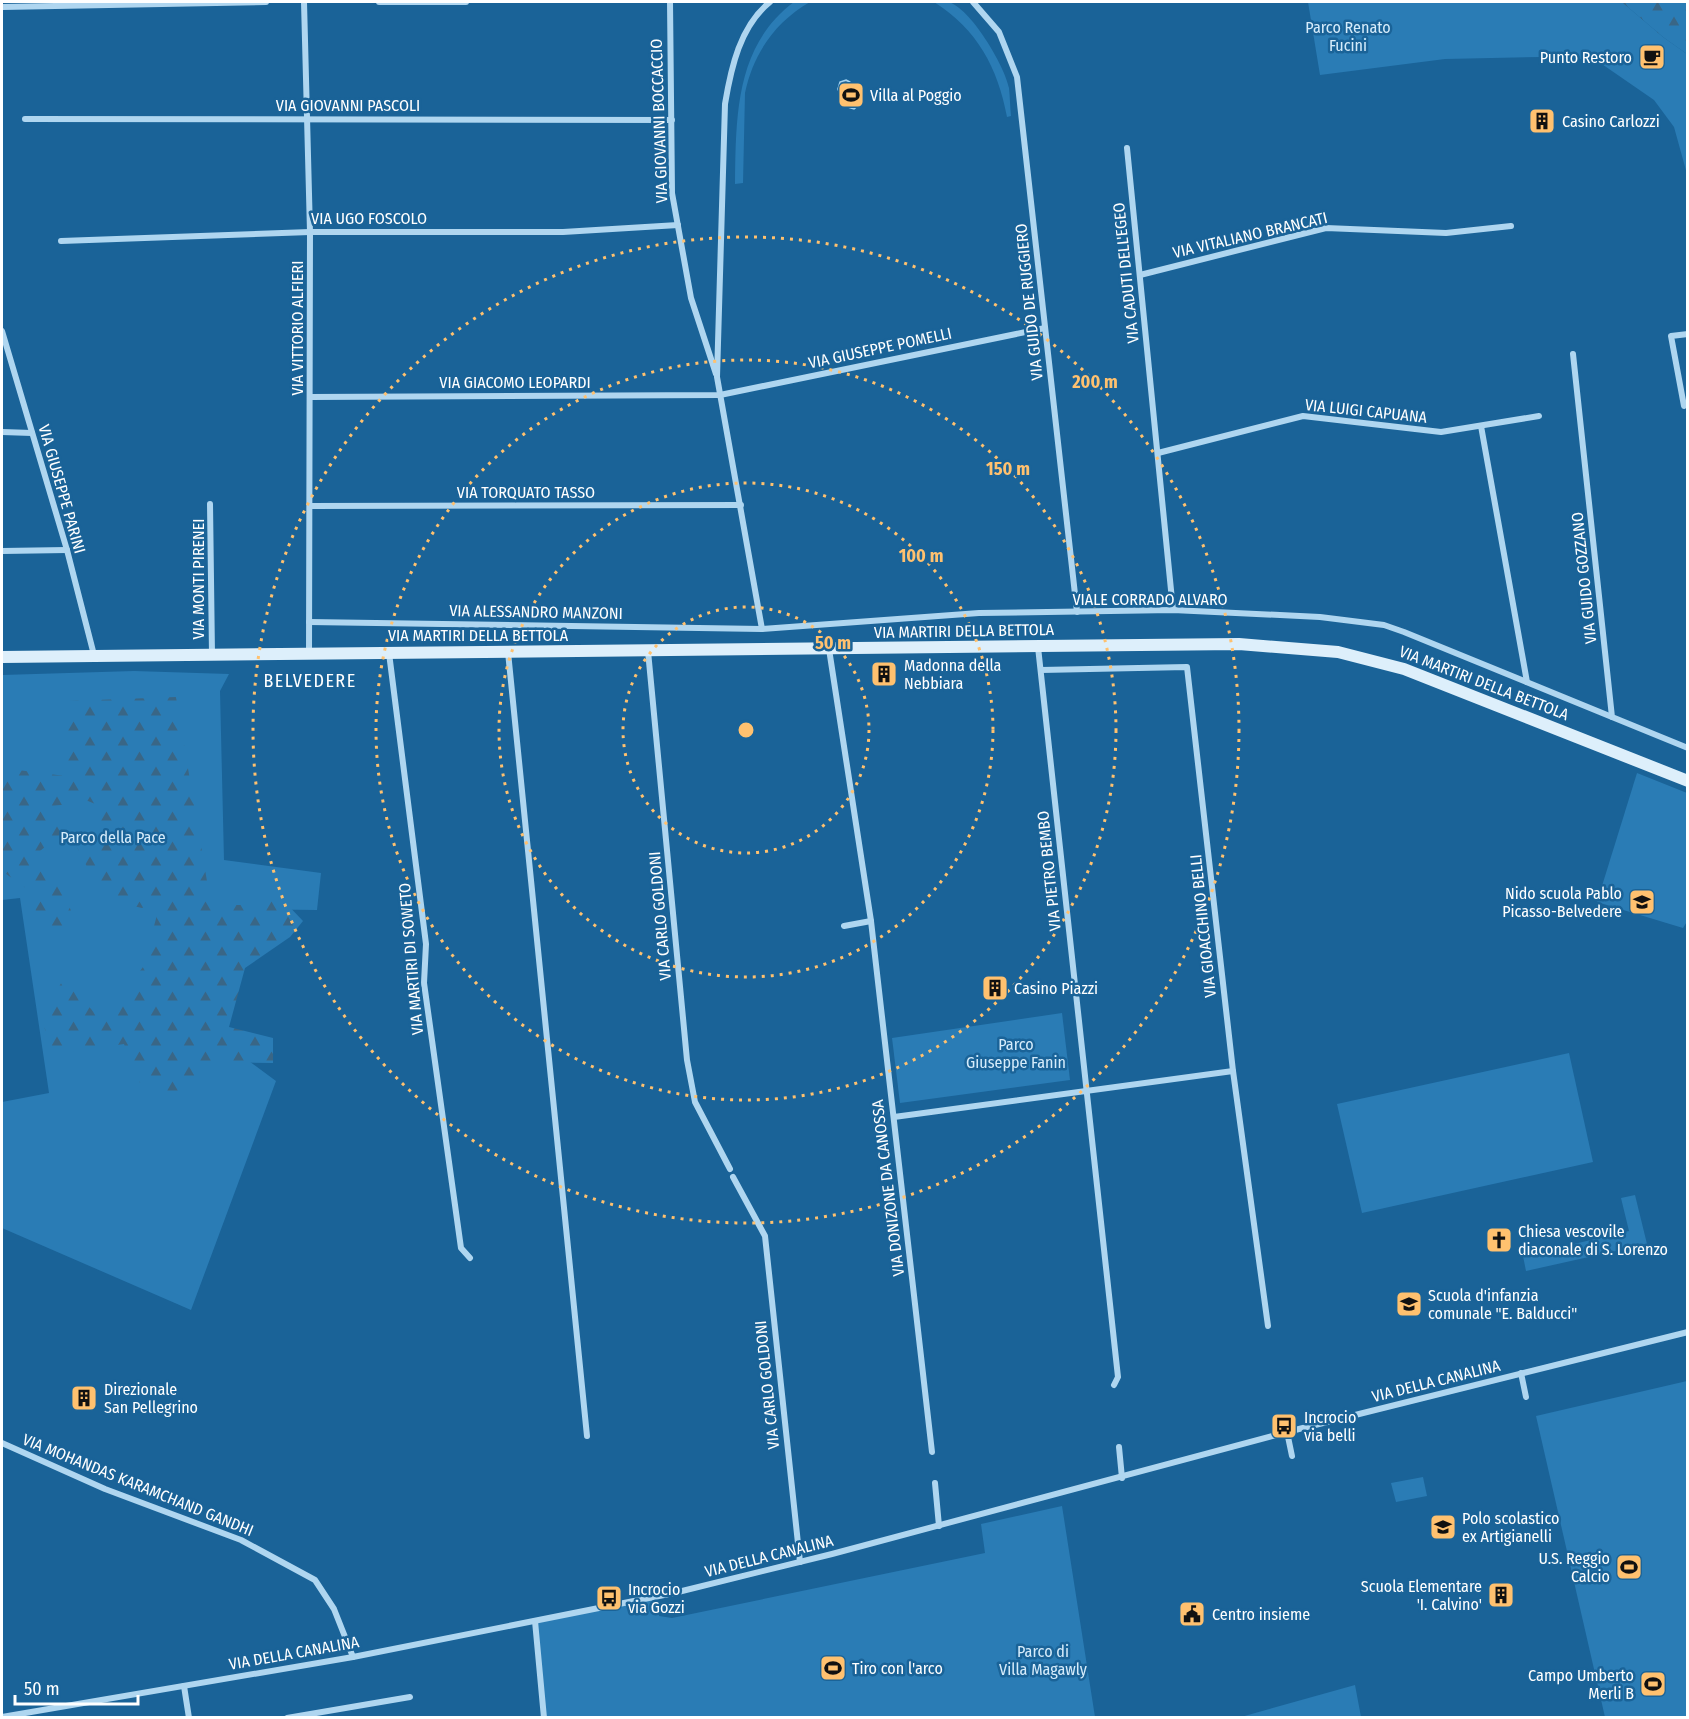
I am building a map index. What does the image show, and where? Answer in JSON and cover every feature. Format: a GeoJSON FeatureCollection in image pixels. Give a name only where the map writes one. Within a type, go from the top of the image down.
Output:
{"type":"FeatureCollection","features":[{"type":"Feature","properties":{"kind":"main road","name":"VIA MARTIRI DELLA BETTOLA"},"geometry":{"type":"LineString","coordinates":[[2,657],[1239,644],[1338,652],[1436,680],[1688,781]]}},
{"type":"Feature","properties":{"kind":"street"},"geometry":{"type":"LineString","coordinates":[[2,7],[266,2]]}},
{"type":"Feature","properties":{"kind":"street","name":"VIA VITTORIO ALFIERI"},"geometry":{"type":"LineString","coordinates":[[303,2],[310,232],[309,654]]}},
{"type":"Feature","properties":{"kind":"street"},"geometry":{"type":"LineString","coordinates":[[379,2],[466,2]]}},
{"type":"Feature","properties":{"kind":"street","name":"VIA GIOVANNI BOCCACCIO"},"geometry":{"type":"LineString","coordinates":[[670,2],[672,193],[691,297],[717,377]]}},
{"type":"Feature","properties":{"kind":"street","name":"VIA GUIDO DE RUGGIERO"},"geometry":{"type":"LineString","coordinates":[[974,2],[999,32],[1010,54],[1017,76],[1077,612]]}},
{"type":"Feature","properties":{"kind":"street"},"geometry":{"type":"LineString","coordinates":[[762,629],[717,377],[725,104],[735,57],[742,39],[767,3]]}},
{"type":"Feature","properties":{"kind":"street","name":"VIA GIOVANNI PASCOLI"},"geometry":{"type":"LineString","coordinates":[[25,119],[672,120]]}},
{"type":"Feature","properties":{"kind":"street","name":"VIA CADUTI DELL'EGEO"},"geometry":{"type":"LineString","coordinates":[[1127,148],[1173,610]]}},
{"type":"Feature","properties":{"kind":"street","name":"VIA UGO FOSCOLO"},"geometry":{"type":"LineString","coordinates":[[61,241],[310,232],[563,232],[678,225]]}},
{"type":"Feature","properties":{"kind":"street","name":"VIA VITALIANO BRANCATI"},"geometry":{"type":"LineString","coordinates":[[1140,275],[1326,228],[1446,233],[1511,226]]}},
{"type":"Feature","properties":{"kind":"street","name":"VIA GIUSEPPE POMELLI"},"geometry":{"type":"LineString","coordinates":[[720,395],[1045,327]]}},
{"type":"Feature","properties":{"kind":"street","name":"VIA GIUSEPPE PARINI"},"geometry":{"type":"LineString","coordinates":[[2,331],[67,550],[94,655]]}},
{"type":"Feature","properties":{"kind":"street"},"geometry":{"type":"LineString","coordinates":[[1684,406],[1671,336],[1688,334]]}},
{"type":"Feature","properties":{"kind":"street","name":"VIA GUIDO GOZZANO"},"geometry":{"type":"LineString","coordinates":[[1573,354],[1612,717]]}},
{"type":"Feature","properties":{"kind":"street","name":"VIA GIACOMO LEOPARDI"},"geometry":{"type":"LineString","coordinates":[[310,397],[720,395]]}},
{"type":"Feature","properties":{"kind":"street","name":"VIA LUIGI CAPUANA"},"geometry":{"type":"LineString","coordinates":[[1158,453],[1303,416],[1442,432],[1539,416]]}},
{"type":"Feature","properties":{"kind":"street"},"geometry":{"type":"LineString","coordinates":[[1481,426],[1527,682]]}},
{"type":"Feature","properties":{"kind":"street"},"geometry":{"type":"LineString","coordinates":[[2,432],[32,433]]}},
{"type":"Feature","properties":{"kind":"street","name":"VIA MONTI PIRENEI"},"geometry":{"type":"LineString","coordinates":[[210,504],[212,655]]}},
{"type":"Feature","properties":{"kind":"street","name":"VIA TORQUATO TASSO"},"geometry":{"type":"LineString","coordinates":[[311,506],[741,505]]}},
{"type":"Feature","properties":{"kind":"street"},"geometry":{"type":"LineString","coordinates":[[2,551],[67,550]]}},
{"type":"Feature","properties":{"kind":"street","name":"VIALE CORRADO ALVARO"},"geometry":{"type":"LineString","coordinates":[[762,629],[979,613],[1173,610],[1320,617],[1384,626],[1612,717]]}},
{"type":"Feature","properties":{"kind":"street","name":"VIA ALESSANDRO MANZONI"},"geometry":{"type":"LineString","coordinates":[[309,622],[762,629]]}},
{"type":"Feature","properties":{"kind":"street","name":"VIA PIETRO BEMBO"},"geometry":{"type":"LineString","coordinates":[[1038,647],[1118,1377],[1114,1385]]}},
{"type":"Feature","properties":{"kind":"street","name":"VIA DONIZONE DA CANOSSA"},"geometry":{"type":"LineString","coordinates":[[829,649],[871,921],[932,1452]]}},
{"type":"Feature","properties":{"kind":"street"},"geometry":{"type":"LineString","coordinates":[[508,651],[587,1436]]}},
{"type":"Feature","properties":{"kind":"street","name":"VIA CARLO GOLDONI"},"geometry":{"type":"LineString","coordinates":[[648,651],[687,1060],[695,1102],[730,1169]]}},
{"type":"Feature","properties":{"kind":"street","name":"VIA MARTIRI DI SOWETO"},"geometry":{"type":"LineString","coordinates":[[389,652],[426,944],[424,983],[461,1248],[470,1258]]}},
{"type":"Feature","properties":{"kind":"street","name":"VIA GIOACCHINO BELLI"},"geometry":{"type":"LineString","coordinates":[[1041,670],[1187,667],[1233,1071],[1268,1326]]}},
{"type":"Feature","properties":{"kind":"street"},"geometry":{"type":"LineString","coordinates":[[1612,717],[1688,748]]}},
{"type":"Feature","properties":{"kind":"street"},"geometry":{"type":"LineString","coordinates":[[844,926],[871,921]]}},
{"type":"Feature","properties":{"kind":"street"},"geometry":{"type":"LineString","coordinates":[[894,1117],[1087,1093],[1233,1071]]}},
{"type":"Feature","properties":{"kind":"street","name":"VIA CARLO GOLDONI"},"geometry":{"type":"LineString","coordinates":[[733,1177],[765,1236],[800,1562]]}},
{"type":"Feature","properties":{"kind":"street","name":"VIA DELLA CANALINA"},"geometry":{"type":"LineString","coordinates":[[2,1717],[353,1657],[674,1593],[1122,1478],[1287,1432],[1688,1332]]}},
{"type":"Feature","properties":{"kind":"street","name":"VIA DELLA CANALINA"},"geometry":{"type":"LineString","coordinates":[[1521,1373],[1526,1397]]}},
{"type":"Feature","properties":{"kind":"street"},"geometry":{"type":"LineString","coordinates":[[1287,1432],[1292,1456]]}},
{"type":"Feature","properties":{"kind":"street","name":"VIA MOHANDAS KARAMCHAND GANDHI"},"geometry":{"type":"LineString","coordinates":[[2,1443],[105,1489],[241,1540],[315,1580],[334,1609],[353,1657]]}},
{"type":"Feature","properties":{"kind":"street"},"geometry":{"type":"LineString","coordinates":[[1119,1446],[1122,1478]]}},
{"type":"Feature","properties":{"kind":"street"},"geometry":{"type":"LineString","coordinates":[[935,1483],[939,1526]]}},
{"type":"Feature","properties":{"kind":"street"},"geometry":{"type":"LineString","coordinates":[[535,1620],[544,1718]]}},
{"type":"Feature","properties":{"kind":"street"},"geometry":{"type":"LineString","coordinates":[[184,1686],[189,1718]]}},
{"type":"Feature","properties":{"kind":"street"},"geometry":{"type":"LineString","coordinates":[[286,1718],[410,1697]]}},
{"type":"Feature","properties":{"kind":"street"},"geometry":{"type":"LineString","coordinates":[[346,1709],[347,1718]]}},
{"type":"Feature","properties":{"kind":"green space"},"geometry":{"type":"Polygon","coordinates":[[[946,1],[957,6],[976,26],[994,52],[1009,88],[1011,116],[1007,117],[998,82],[974,37],[962,24],[934,2],[946,1]]]}},
{"type":"Feature","properties":{"kind":"green space"},"geometry":{"type":"Polygon","coordinates":[[[794,2],[810,2],[786,19],[767,40],[749,79],[745,93],[743,183],[735,184],[736,133],[743,84],[750,61],[760,40],[775,20],[794,2]]]}},
{"type":"Feature","properties":{"kind":"green space","name":"Parco Renato Fucini"},"geometry":{"type":"Polygon","coordinates":[[[1308,2],[1622,2],[1687,54],[1687,174],[1674,127],[1654,100],[1596,60],[1540,57],[1445,59],[1320,75],[1308,2]]]}},
{"type":"Feature","properties":{"kind":"green space"},"geometry":{"type":"Polygon","coordinates":[[[1622,2],[1687,2],[1687,54],[1663,37],[1622,2]]]}},
{"type":"Feature","properties":{"kind":"green space","name":"Parco della Pace"},"geometry":{"type":"Polygon","coordinates":[[[134,671],[229,674],[220,691],[224,860],[321,873],[317,910],[237,909],[223,1042],[276,1081],[191,1310],[2,1228],[2,1102],[49,1093],[20,898],[2,900],[2,675],[134,671]]]}},
{"type":"Feature","properties":{"kind":"green space"},"geometry":{"type":"Polygon","coordinates":[[[176,697],[211,905],[246,905],[281,898],[303,921],[290,937],[245,968],[229,1027],[273,1038],[273,1063],[218,1062],[185,1097],[136,1081],[124,1044],[53,1054],[41,1017],[63,980],[93,1011],[114,1005],[143,967],[161,900],[142,908],[103,899],[75,843],[92,833],[105,808],[88,801],[54,806],[61,834],[35,855],[57,871],[71,911],[66,931],[40,926],[30,891],[2,871],[2,768],[65,776],[69,701],[176,697]]]}},
{"type":"Feature","properties":{"kind":"green space"},"geometry":{"type":"Polygon","coordinates":[[[1637,773],[1687,793],[1688,920],[1683,928],[1597,902],[1637,773]]]}},
{"type":"Feature","properties":{"kind":"green space","name":"Parco Giuseppe Fanin"},"geometry":{"type":"Polygon","coordinates":[[[1062,1013],[1070,1080],[900,1103],[892,1038],[1062,1013]]]}},
{"type":"Feature","properties":{"kind":"green space"},"geometry":{"type":"Polygon","coordinates":[[[1569,1053],[1593,1162],[1362,1213],[1337,1104],[1569,1053]]]}},
{"type":"Feature","properties":{"kind":"green space"},"geometry":{"type":"Polygon","coordinates":[[[1635,1195],[1647,1244],[1526,1271],[1523,1256],[1629,1231],[1621,1198],[1635,1195]]]}},
{"type":"Feature","properties":{"kind":"green space","name":"U.S. Reggio Calcio"},"geometry":{"type":"Polygon","coordinates":[[[1687,1381],[1687,1717],[1605,1717],[1536,1416],[1687,1381]]]}},
{"type":"Feature","properties":{"kind":"green space"},"geometry":{"type":"Polygon","coordinates":[[[1423,1477],[1427,1496],[1396,1502],[1391,1483],[1423,1477]]]}},
{"type":"Feature","properties":{"kind":"green space","name":"Parco di Villa Magawly"},"geometry":{"type":"Polygon","coordinates":[[[1062,1506],[1095,1717],[544,1717],[535,1621],[657,1596],[659,1616],[672,1618],[985,1553],[981,1524],[1062,1506]]]}},
{"type":"Feature","properties":{"kind":"green space"},"geometry":{"type":"Polygon","coordinates":[[[1355,1685],[1361,1717],[1241,1717],[1355,1685]]]}},
{"type":"Feature","properties":{"kind":"water","name":"Villa al Poggio"},"geometry":{"type":"Polygon","coordinates":[[[846,80],[855,86],[860,96],[860,104],[854,109],[844,106],[838,89],[840,82],[846,80]]]}},
{"type":"Feature","properties":{"kind":"place","name":"Punto Restoro"},"geometry":{"type":"Point","coordinates":[1652,57]}},
{"type":"Feature","properties":{"kind":"place","name":"Villa al Poggio"},"geometry":{"type":"Point","coordinates":[851,95]}},
{"type":"Feature","properties":{"kind":"place","name":"Casino Carlozzi"},"geometry":{"type":"Point","coordinates":[1542,121]}},
{"type":"Feature","properties":{"kind":"place","name":"Madonna della Nebbiara"},"geometry":{"type":"Point","coordinates":[884,674]}},
{"type":"Feature","properties":{"kind":"place","name":"Nido scuola Pablo Picasso-Belvedere"},"geometry":{"type":"Point","coordinates":[1642,902]}},
{"type":"Feature","properties":{"kind":"place","name":"Casino Piazzi"},"geometry":{"type":"Point","coordinates":[995,988]}},
{"type":"Feature","properties":{"kind":"place","name":"Chiesa vescovile diaconale di S. Lorenzo"},"geometry":{"type":"Point","coordinates":[1499,1240]}},
{"type":"Feature","properties":{"kind":"place","name":"Scuola d'infanzia comunale \"E. Balducci\""},"geometry":{"type":"Point","coordinates":[1409,1304]}},
{"type":"Feature","properties":{"kind":"place","name":"Direzionale San Pellegrino"},"geometry":{"type":"Point","coordinates":[84,1398]}},
{"type":"Feature","properties":{"kind":"place","name":"Incrocio via belli"},"geometry":{"type":"Point","coordinates":[1284,1426]}},
{"type":"Feature","properties":{"kind":"place","name":"Polo scolastico ex Artigianelli"},"geometry":{"type":"Point","coordinates":[1443,1527]}},
{"type":"Feature","properties":{"kind":"place","name":"U.S. Reggio Calcio"},"geometry":{"type":"Point","coordinates":[1629,1567]}},
{"type":"Feature","properties":{"kind":"place","name":"Scuola Elementare 'I. Calvino'"},"geometry":{"type":"Point","coordinates":[1501,1595]}},
{"type":"Feature","properties":{"kind":"place","name":"Incrocio via Gozzi"},"geometry":{"type":"Point","coordinates":[609,1598]}},
{"type":"Feature","properties":{"kind":"place","name":"Centro insieme"},"geometry":{"type":"Point","coordinates":[1192,1614]}},
{"type":"Feature","properties":{"kind":"place","name":"Tiro con l'arco"},"geometry":{"type":"Point","coordinates":[833,1668]}},
{"type":"Feature","properties":{"kind":"place","name":"Campo Umberto Merli B"},"geometry":{"type":"Point","coordinates":[1653,1684]}},
{"type":"Feature","properties":{"kind":"district","name":"BELVEDERE"},"geometry":{"type":"Point","coordinates":[310,681]}}]}
